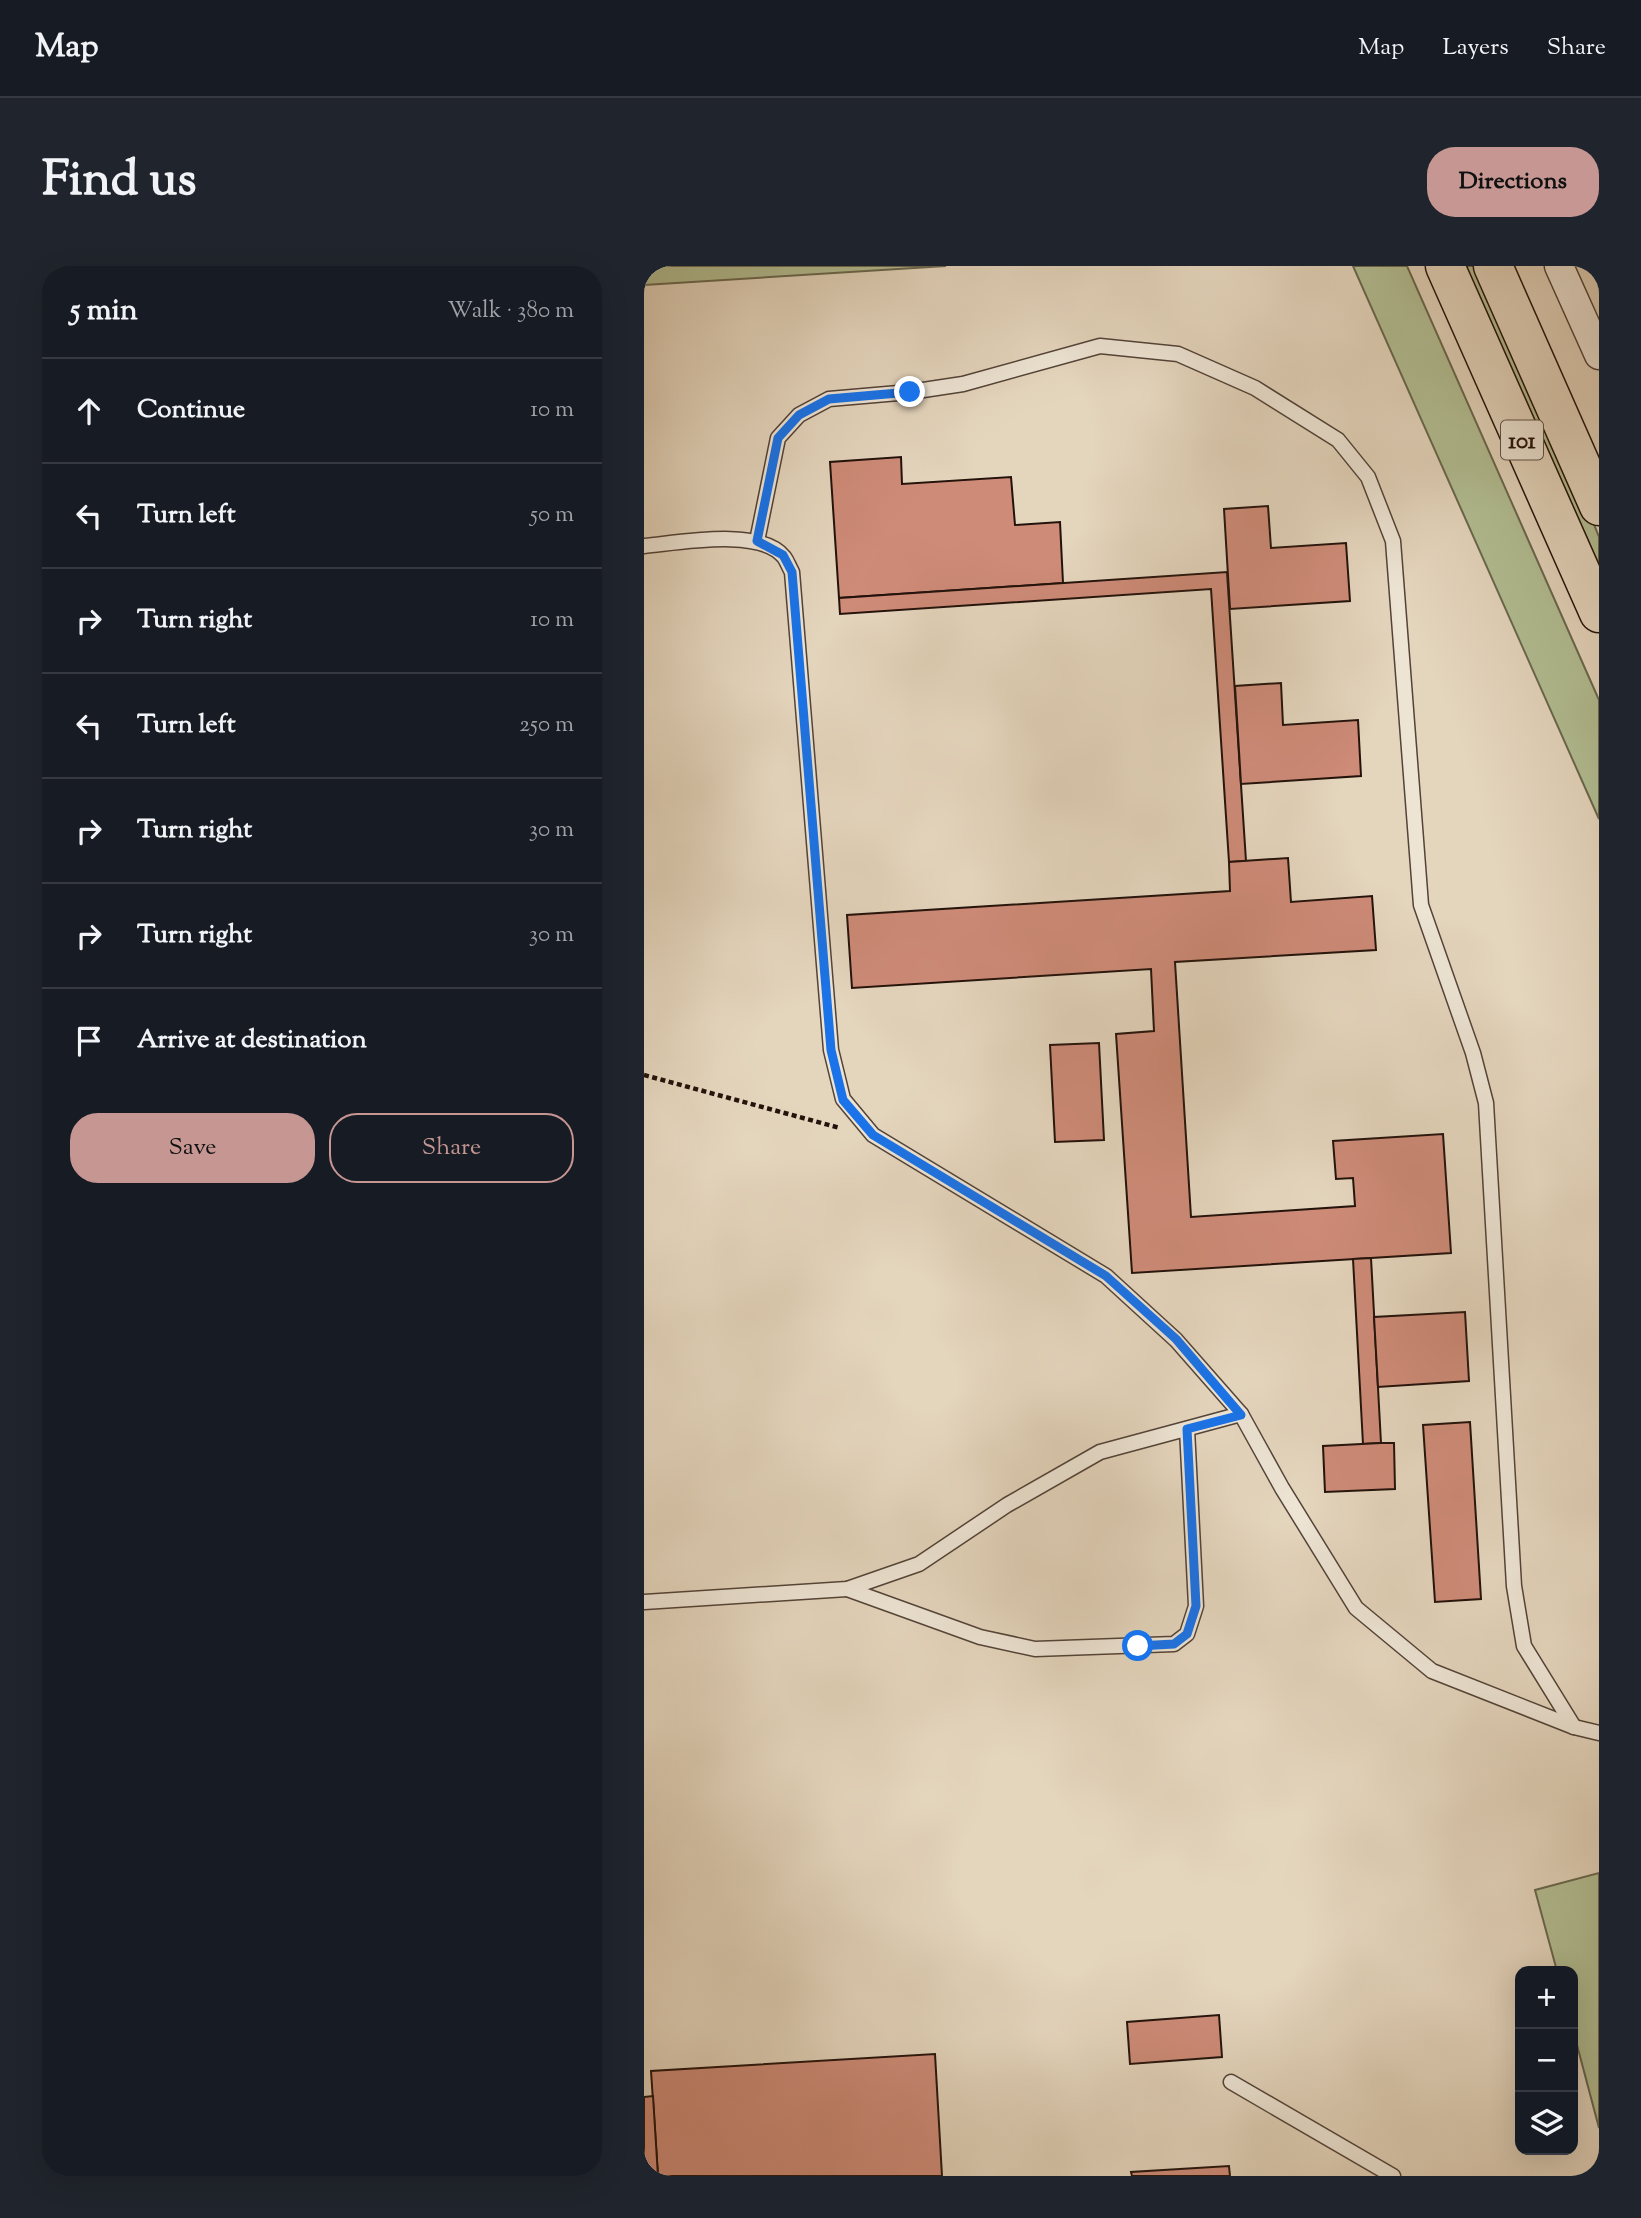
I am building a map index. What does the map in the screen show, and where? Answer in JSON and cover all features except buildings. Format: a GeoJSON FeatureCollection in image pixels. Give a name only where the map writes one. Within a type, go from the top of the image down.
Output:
{"type":"FeatureCollection","features":[{"type":"Feature","properties":{"kind":"highway","name":"101"},"geometry":{"type":"LineString","coordinates":[[1445,266],[1599,614]]}},
{"type":"Feature","properties":{"kind":"highway","name":"101"},"geometry":{"type":"LineString","coordinates":[[1493,266],[1599,506]]}},
{"type":"Feature","properties":{"kind":"street"},"geometry":{"type":"LineString","coordinates":[[1559,266],[1599,355]]}},
{"type":"Feature","properties":{"kind":"lane"},"geometry":{"type":"LineString","coordinates":[[757,541],[778,438],[799,415],[829,399],[963,384],[1100,346],[1178,354],[1255,388],[1338,439],[1368,477],[1392,541],[1421,905],[1473,1053],[1486,1103],[1514,1586],[1524,1646],[1574,1727]]}},
{"type":"Feature","properties":{"kind":"lane"},"geometry":{"type":"LineString","coordinates":[[644,546],[722,538],[757,541],[783,555],[792,572],[831,1050],[843,1100],[873,1135],[1106,1276],[1176,1339],[1241,1415],[1282,1488],[1356,1608],[1432,1671],[1574,1727],[1599,1733]]}},
{"type":"Feature","properties":{"kind":"lane"},"geometry":{"type":"LineString","coordinates":[[644,1602],[847,1590],[919,1564],[1007,1505],[1100,1452],[1241,1415]]}},
{"type":"Feature","properties":{"kind":"lane"},"geometry":{"type":"LineString","coordinates":[[847,1590],[980,1636],[1035,1649],[1174,1644],[1187,1634],[1196,1606],[1187,1429]]}},
{"type":"Feature","properties":{"kind":"lane"},"geometry":{"type":"LineString","coordinates":[[1231,2082],[1393,2176]]}},
{"type":"Feature","properties":{"kind":"path"},"geometry":{"type":"LineString","coordinates":[[644,1075],[837,1129],[861,1121]]}},
{"type":"Feature","properties":{"kind":"green space"},"geometry":{"type":"Polygon","coordinates":[[[644,266],[946,266],[644,285],[644,266]]]}},
{"type":"Feature","properties":{"kind":"green space"},"geometry":{"type":"Polygon","coordinates":[[[1353,266],[1407,266],[1599,700],[1599,819],[1353,266]]]}},
{"type":"Feature","properties":{"kind":"green space"},"geometry":{"type":"Polygon","coordinates":[[[1466,266],[1477,266],[1593,522],[1599,537],[1599,566],[1466,266]]]}},
{"type":"Feature","properties":{"kind":"green space"},"geometry":{"type":"Polygon","coordinates":[[[1599,1873],[1599,2128],[1578,2049],[1578,1966],[1556,1966],[1535,1890],[1599,1873]]]}},
{"type":"Feature","properties":{"kind":"route"},"geometry":{"type":"LineString","coordinates":[[910,392],[829,399],[799,415],[778,438],[757,541],[783,555],[792,572],[831,1050],[843,1100],[873,1135],[1106,1276],[1176,1339],[1241,1415],[1187,1429],[1196,1606],[1187,1634],[1174,1644],[1138,1646]]}}]}
